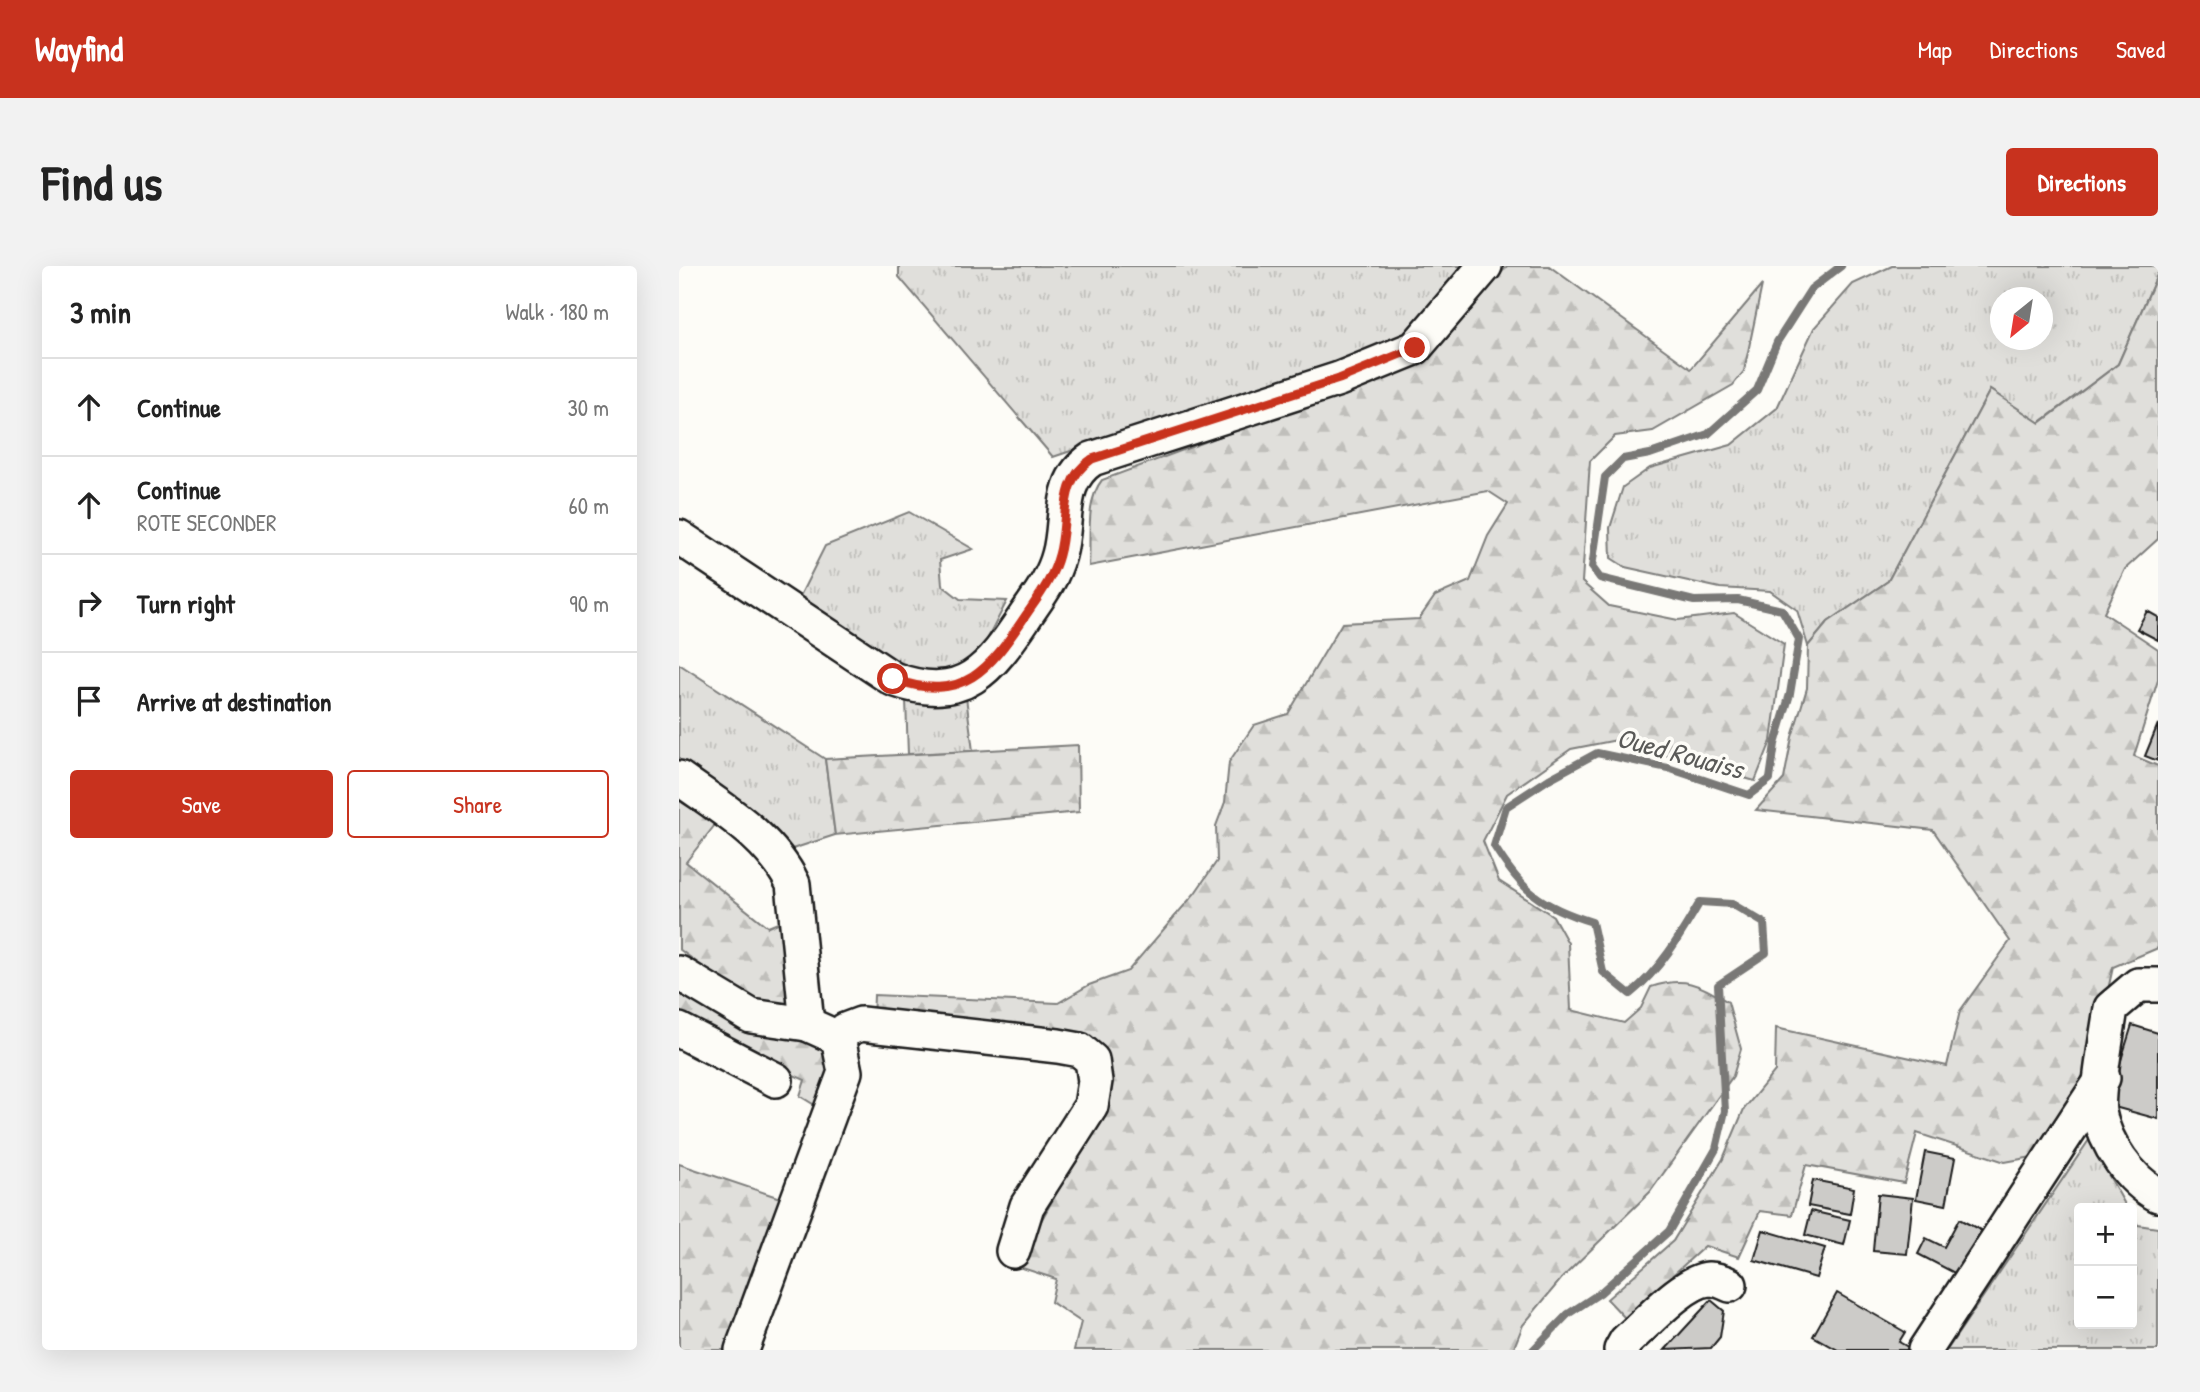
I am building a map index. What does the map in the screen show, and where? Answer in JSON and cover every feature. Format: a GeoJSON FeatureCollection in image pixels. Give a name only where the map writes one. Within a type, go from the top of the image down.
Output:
{"type":"FeatureCollection","features":[{"type":"Feature","properties":{"kind":"street"},"geometry":{"type":"LineString","coordinates":[[679,537],[893,679],[911,685],[947,686],[966,681],[996,660],[1054,571],[1060,552],[1068,490],[1077,471],[1092,459],[1339,379],[1415,348],[1485,266]]}},
{"type":"Feature","properties":{"kind":"street"},"geometry":{"type":"LineString","coordinates":[[679,778],[764,839],[784,865],[793,884],[807,1024]]}},
{"type":"Feature","properties":{"kind":"street"},"geometry":{"type":"LineString","coordinates":[[679,972],[751,1016],[807,1024],[838,1038]]}},
{"type":"Feature","properties":{"kind":"street"},"geometry":{"type":"LineString","coordinates":[[2158,985],[2138,985],[2111,1007],[2099,1111],[2118,1157],[2144,1187],[2158,1195]]}},
{"type":"Feature","properties":{"kind":"street"},"geometry":{"type":"LineString","coordinates":[[838,1038],[845,1030],[861,1024],[1058,1046],[1080,1050],[1092,1060],[1095,1081],[1091,1106],[1027,1206],[1013,1251]]}},
{"type":"Feature","properties":{"kind":"street"},"geometry":{"type":"LineString","coordinates":[[679,1030],[776,1080]]}},
{"type":"Feature","properties":{"kind":"street"},"geometry":{"type":"LineString","coordinates":[[742,1350],[845,1072],[838,1038]]}},
{"type":"Feature","properties":{"kind":"street"},"geometry":{"type":"LineString","coordinates":[[1925,1350],[2103,1078]]}},
{"type":"Feature","properties":{"kind":"street"},"geometry":{"type":"LineString","coordinates":[[1621,1350],[1626,1341],[1684,1290],[1699,1281],[1712,1279],[1730,1285]]}},
{"type":"Feature","properties":{"kind":"green space"},"geometry":{"type":"Polygon","coordinates":[[[899,266],[1468,266],[1406,338],[1053,457],[899,277],[899,266]]]}},
{"type":"Feature","properties":{"kind":"green space"},"geometry":{"type":"Polygon","coordinates":[[[1507,266],[1549,266],[1691,369],[1762,285],[1744,371],[1733,385],[1653,431],[1615,436],[1590,461],[1582,582],[1609,606],[1678,620],[1734,613],[1784,644],[1771,741],[1755,781],[1673,758],[1627,738],[1571,749],[1507,794],[1483,841],[1499,881],[1553,916],[1568,943],[1571,1010],[1624,1023],[1641,1008],[1651,987],[1674,982],[1700,986],[1728,1002],[1741,1049],[1733,1076],[1650,1192],[1562,1278],[1523,1325],[1513,1350],[1074,1350],[1081,1322],[1051,1302],[1056,1279],[1016,1266],[1109,1098],[1096,1042],[873,1021],[874,995],[1058,1003],[1089,985],[1128,971],[1195,893],[1217,861],[1216,826],[1225,802],[1229,762],[1254,725],[1288,714],[1342,623],[1419,619],[1435,596],[1470,581],[1488,536],[1508,504],[1488,491],[1089,566],[1091,509],[1102,480],[1418,363],[1439,346],[1507,266]]]}},
{"type":"Feature","properties":{"kind":"green space"},"geometry":{"type":"Polygon","coordinates":[[[1892,266],[2158,266],[2158,273],[2118,364],[2039,423],[1990,390],[1888,581],[1828,622],[1808,646],[1797,610],[1770,591],[1720,588],[1625,567],[1611,558],[1610,528],[1623,487],[1650,468],[1731,445],[1777,408],[1814,328],[1853,284],[1892,266]]]}},
{"type":"Feature","properties":{"kind":"green space"},"geometry":{"type":"Polygon","coordinates":[[[2158,273],[2158,539],[2125,569],[2104,613],[2158,649],[2158,680],[2134,756],[2158,766],[2158,948],[2113,967],[2089,1076],[2032,1157],[2005,1162],[1917,1133],[1904,1183],[1806,1165],[1792,1215],[1760,1211],[1739,1257],[1705,1246],[1625,1318],[1607,1299],[1673,1241],[1723,1159],[1744,1109],[1775,1071],[1776,1028],[1947,1066],[1960,1011],[2010,941],[1933,830],[1756,810],[1784,779],[1792,737],[1807,688],[1808,646],[1828,622],[1888,581],[1990,390],[2040,423],[2118,364],[2158,273]]]}},
{"type":"Feature","properties":{"kind":"green space"},"geometry":{"type":"Polygon","coordinates":[[[909,512],[973,549],[940,560],[942,585],[960,599],[1007,601],[975,663],[926,677],[904,673],[797,602],[825,546],[909,512]]]}},
{"type":"Feature","properties":{"kind":"green space"},"geometry":{"type":"Polygon","coordinates":[[[679,664],[825,759],[835,835],[789,850],[772,828],[679,760],[679,664]]]}},
{"type":"Feature","properties":{"kind":"green space"},"geometry":{"type":"Polygon","coordinates":[[[966,697],[973,751],[908,754],[906,700],[966,697]]]}},
{"type":"Feature","properties":{"kind":"green space"},"geometry":{"type":"Polygon","coordinates":[[[1078,745],[1079,812],[835,835],[825,759],[1078,745]]]}},
{"type":"Feature","properties":{"kind":"green space"},"geometry":{"type":"Polygon","coordinates":[[[679,792],[718,821],[686,862],[768,927],[788,919],[797,1010],[753,1004],[679,949],[679,792]]]}},
{"type":"Feature","properties":{"kind":"green space"},"geometry":{"type":"Polygon","coordinates":[[[679,980],[833,1054],[821,1109],[800,1096],[805,1080],[744,1053],[679,1014],[679,980]]]}},
{"type":"Feature","properties":{"kind":"green space"},"geometry":{"type":"Polygon","coordinates":[[[2089,1140],[2124,1203],[2074,1203],[2074,1329],[2137,1329],[2137,1224],[2158,1228],[2158,1350],[1947,1350],[2089,1140]]]}},
{"type":"Feature","properties":{"kind":"green space"},"geometry":{"type":"Polygon","coordinates":[[[679,1164],[783,1199],[732,1350],[679,1350],[679,1164]]]}},
{"type":"Feature","properties":{"kind":"building"},"geometry":{"type":"Polygon","coordinates":[[[2147,611],[2158,617],[2158,640],[2137,629],[2147,611]]]}},
{"type":"Feature","properties":{"kind":"building"},"geometry":{"type":"Polygon","coordinates":[[[2158,724],[2158,761],[2145,756],[2158,724]]]}},
{"type":"Feature","properties":{"kind":"building"},"geometry":{"type":"Polygon","coordinates":[[[2132,1025],[2158,1033],[2158,1119],[2107,1105],[2132,1025]]]}},
{"type":"Feature","properties":{"kind":"building"},"geometry":{"type":"Polygon","coordinates":[[[1925,1152],[1955,1158],[1946,1205],[1916,1199],[1925,1152]]]}},
{"type":"Feature","properties":{"kind":"building"},"geometry":{"type":"Polygon","coordinates":[[[1813,1180],[1854,1188],[1850,1214],[1808,1206],[1813,1180]]]}},
{"type":"Feature","properties":{"kind":"building"},"geometry":{"type":"Polygon","coordinates":[[[1878,1194],[1913,1198],[1907,1254],[1873,1251],[1878,1194]]]}},
{"type":"Feature","properties":{"kind":"building"},"geometry":{"type":"Polygon","coordinates":[[[1811,1211],[1850,1220],[1844,1245],[1805,1235],[1811,1211]]]}},
{"type":"Feature","properties":{"kind":"building"},"geometry":{"type":"Polygon","coordinates":[[[1959,1219],[1988,1234],[1964,1278],[1918,1254],[1926,1238],[1944,1247],[1959,1219]]]}},
{"type":"Feature","properties":{"kind":"building"},"geometry":{"type":"Polygon","coordinates":[[[1763,1230],[1825,1248],[1816,1278],[1754,1260],[1763,1230]]]}},
{"type":"Feature","properties":{"kind":"building"},"geometry":{"type":"Polygon","coordinates":[[[1837,1293],[1905,1332],[1899,1342],[1913,1350],[1838,1350],[1813,1336],[1837,1293]]]}},
{"type":"Feature","properties":{"kind":"building"},"geometry":{"type":"Polygon","coordinates":[[[1711,1300],[1724,1311],[1720,1337],[1711,1348],[1665,1350],[1711,1300]]]}},
{"type":"Feature","properties":{"kind":"waterway","name":"Oued Rouaiss"},"geometry":{"type":"LineString","coordinates":[[1533,1350],[1568,1314],[1600,1293],[1669,1231],[1716,1149],[1725,1111],[1718,985],[1766,953],[1764,923],[1732,904],[1700,902],[1660,963],[1630,994],[1603,972],[1592,922],[1559,910],[1534,895],[1514,875],[1494,846],[1506,807],[1549,779],[1597,753],[1668,768],[1749,795],[1770,779],[1775,744],[1790,694],[1799,639],[1782,610],[1738,600],[1694,601],[1600,578],[1592,567],[1605,477],[1623,459],[1650,454],[1708,434],[1757,390],[1777,342],[1811,289],[1841,266]]}},
{"type":"Feature","properties":{"kind":"route"},"geometry":{"type":"LineString","coordinates":[[893,679],[929,688],[947,686],[966,681],[996,660],[1054,571],[1060,552],[1068,490],[1071,480],[1084,464],[1092,459],[1339,379],[1415,348]]}}]}
